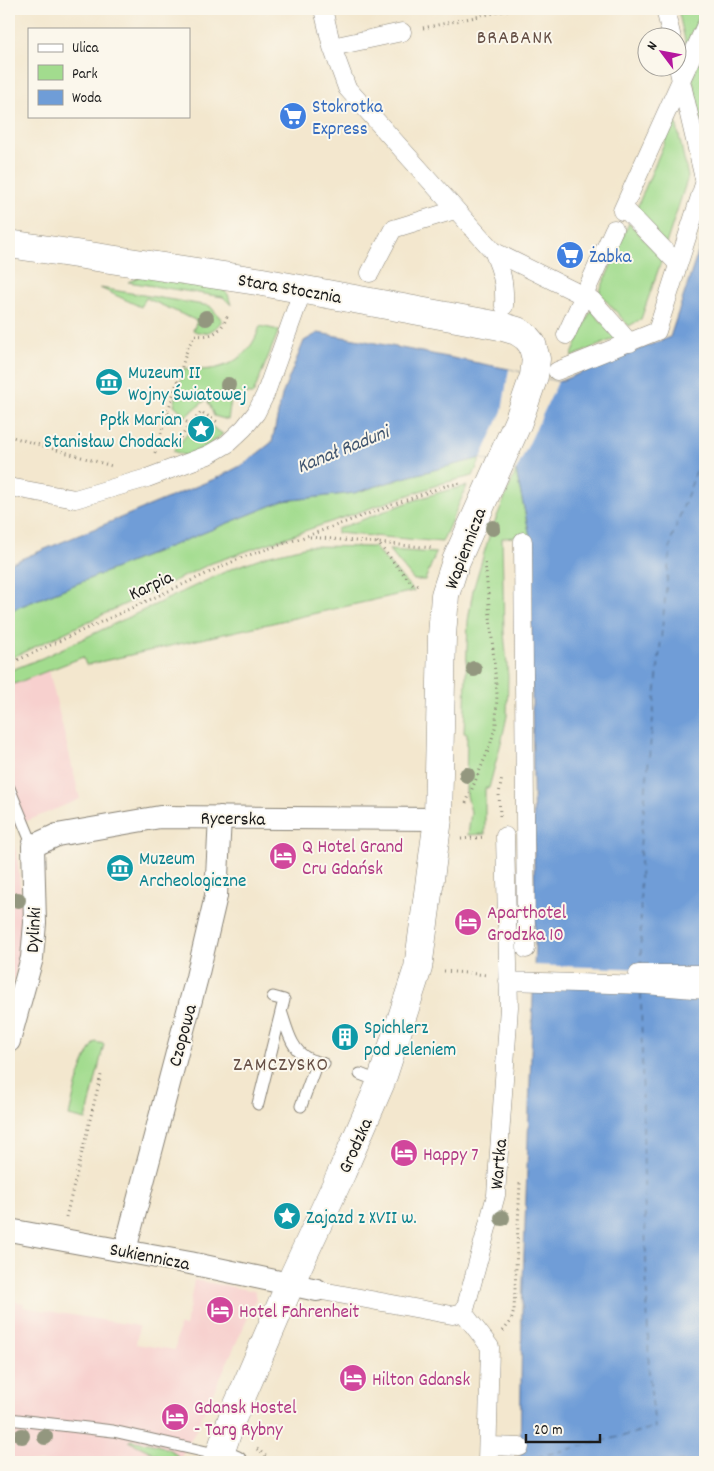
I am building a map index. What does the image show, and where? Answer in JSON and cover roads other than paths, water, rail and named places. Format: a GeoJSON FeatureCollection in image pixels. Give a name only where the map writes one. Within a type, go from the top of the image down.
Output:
{"type":"FeatureCollection","features":[{"type":"Feature","properties":{"kind":"street"},"geometry":{"type":"LineString","coordinates":[[324,9],[332,47],[346,88],[493,251],[502,273],[504,286],[502,316]]}},
{"type":"Feature","properties":{"kind":"street"},"geometry":{"type":"LineString","coordinates":[[665,9],[670,28]]}},
{"type":"Feature","properties":{"kind":"street"},"geometry":{"type":"LineString","coordinates":[[678,264],[623,209],[705,27]]}},
{"type":"Feature","properties":{"kind":"street"},"geometry":{"type":"LineString","coordinates":[[332,47],[402,32]]}},
{"type":"Feature","properties":{"kind":"street"},"geometry":{"type":"LineString","coordinates":[[545,373],[630,343],[657,331],[705,182],[681,80]]}},
{"type":"Feature","properties":{"kind":"street"},"geometry":{"type":"LineString","coordinates":[[370,273],[392,229],[455,210]]}},
{"type":"Feature","properties":{"kind":"street"},"geometry":{"type":"LineString","coordinates":[[566,335],[614,229]]}},
{"type":"Feature","properties":{"kind":"street","name":"Stara Stocznia"},"geometry":{"type":"LineString","coordinates":[[9,244],[257,281],[350,297],[502,316],[532,344],[536,359],[545,373]]}},
{"type":"Feature","properties":{"kind":"street"},"geometry":{"type":"LineString","coordinates":[[493,251],[592,300],[630,343]]}},
{"type":"Feature","properties":{"kind":"street"},"geometry":{"type":"LineString","coordinates":[[9,487],[75,500],[147,478],[208,455],[227,444],[256,414],[265,395],[303,289]]}},
{"type":"Feature","properties":{"kind":"street","name":"Wapiennicza"},"geometry":{"type":"LineString","coordinates":[[450,815],[442,636],[445,595],[472,555],[493,476],[518,422],[545,373]]}},
{"type":"Feature","properties":{"kind":"street"},"geometry":{"type":"LineString","coordinates":[[524,541],[526,949]]}},
{"type":"Feature","properties":{"kind":"street","name":"Rycerska"},"geometry":{"type":"LineString","coordinates":[[33,846],[57,835],[160,817],[450,815]]}},
{"type":"Feature","properties":{"kind":"street","name":"Grodzka"},"geometry":{"type":"LineString","coordinates":[[224,1460],[233,1416],[290,1284],[342,1172],[370,1078],[418,968],[450,815]]}},
{"type":"Feature","properties":{"kind":"street","name":"Czopowa"},"geometry":{"type":"LineString","coordinates":[[124,1250],[203,979],[216,896],[220,817]]}},
{"type":"Feature","properties":{"kind":"street","name":"Wartka"},"geometry":{"type":"LineString","coordinates":[[463,1312],[496,1195],[509,1007],[513,975],[505,836]]}},
{"type":"Feature","properties":{"kind":"street","name":"Dylinki"},"geometry":{"type":"LineString","coordinates":[[9,1041],[32,958],[35,923],[33,846]]}},
{"type":"Feature","properties":{"kind":"street"},"geometry":{"type":"LineString","coordinates":[[513,975],[705,974]]}},
{"type":"Feature","properties":{"kind":"street"},"geometry":{"type":"LineString","coordinates":[[513,975],[705,990]]}},
{"type":"Feature","properties":{"kind":"street","name":"Sukiennicza"},"geometry":{"type":"LineString","coordinates":[[9,1230],[124,1250],[290,1284]]}},
{"type":"Feature","properties":{"kind":"street"},"geometry":{"type":"LineString","coordinates":[[290,1284],[452,1315],[463,1312],[490,1347],[488,1454],[520,1447]]}},
{"type":"Feature","properties":{"kind":"lane"},"geometry":{"type":"LineString","coordinates":[[9,788],[33,846]]}},
{"type":"Feature","properties":{"kind":"lane"},"geometry":{"type":"LineString","coordinates":[[258,1104],[284,1000],[273,997]]}},
{"type":"Feature","properties":{"kind":"lane"},"geometry":{"type":"LineString","coordinates":[[282,1012],[293,1044],[299,1052],[307,1059],[321,1063],[301,1106]]}},
{"type":"Feature","properties":{"kind":"lane"},"geometry":{"type":"LineString","coordinates":[[9,1418],[112,1431],[224,1460]]}},
{"type":"Feature","properties":{"kind":"water","name":"Kanał Raduni"},"geometry":{"type":"Polygon","coordinates":[[[705,231],[705,1462],[520,1462],[522,1310],[535,940],[530,536],[516,471],[481,458],[410,476],[354,493],[283,501],[9,611],[9,564],[219,477],[244,464],[272,442],[282,395],[304,341],[318,333],[509,369],[558,382],[670,337],[705,231]]]}},
{"type":"Feature","properties":{"kind":"place","name":"Stokrotka Express"},"geometry":{"type":"Point","coordinates":[293,116]}},
{"type":"Feature","properties":{"kind":"place","name":"Żabka"},"geometry":{"type":"Point","coordinates":[570,255]}},
{"type":"Feature","properties":{"kind":"place","name":"Muzeum II Wojny Światowej"},"geometry":{"type":"Point","coordinates":[109,382]}},
{"type":"Feature","properties":{"kind":"place","name":"Ppłk Marian Stanisław Chodacki"},"geometry":{"type":"Point","coordinates":[201,429]}},
{"type":"Feature","properties":{"kind":"place","name":"Q Hotel Grand Cru Gdańsk"},"geometry":{"type":"Point","coordinates":[283,856]}},
{"type":"Feature","properties":{"kind":"place","name":"Muzeum Archeologiczne"},"geometry":{"type":"Point","coordinates":[120,868]}},
{"type":"Feature","properties":{"kind":"place","name":"Aparthotel Grodzka 10"},"geometry":{"type":"Point","coordinates":[468,922]}},
{"type":"Feature","properties":{"kind":"place","name":"Spichlerz pod Jeleniem"},"geometry":{"type":"Point","coordinates":[345,1037]}},
{"type":"Feature","properties":{"kind":"place","name":"Happy 7"},"geometry":{"type":"Point","coordinates":[404,1153]}},
{"type":"Feature","properties":{"kind":"place","name":"Zajazd z XVII w."},"geometry":{"type":"Point","coordinates":[287,1216]}},
{"type":"Feature","properties":{"kind":"place","name":"Hotel Fahrenheit"},"geometry":{"type":"Point","coordinates":[220,1310]}},
{"type":"Feature","properties":{"kind":"place","name":"Hilton Gdansk"},"geometry":{"type":"Point","coordinates":[353,1378]}},
{"type":"Feature","properties":{"kind":"place","name":"Gdansk Hostel - Targ Rybny"},"geometry":{"type":"Point","coordinates":[175,1417]}},
{"type":"Feature","properties":{"kind":"district","name":"BRABANK"},"geometry":{"type":"Point","coordinates":[515,36]}},
{"type":"Feature","properties":{"kind":"district","name":"ZAMCZYSKO"},"geometry":{"type":"Point","coordinates":[281,1063]}}]}
